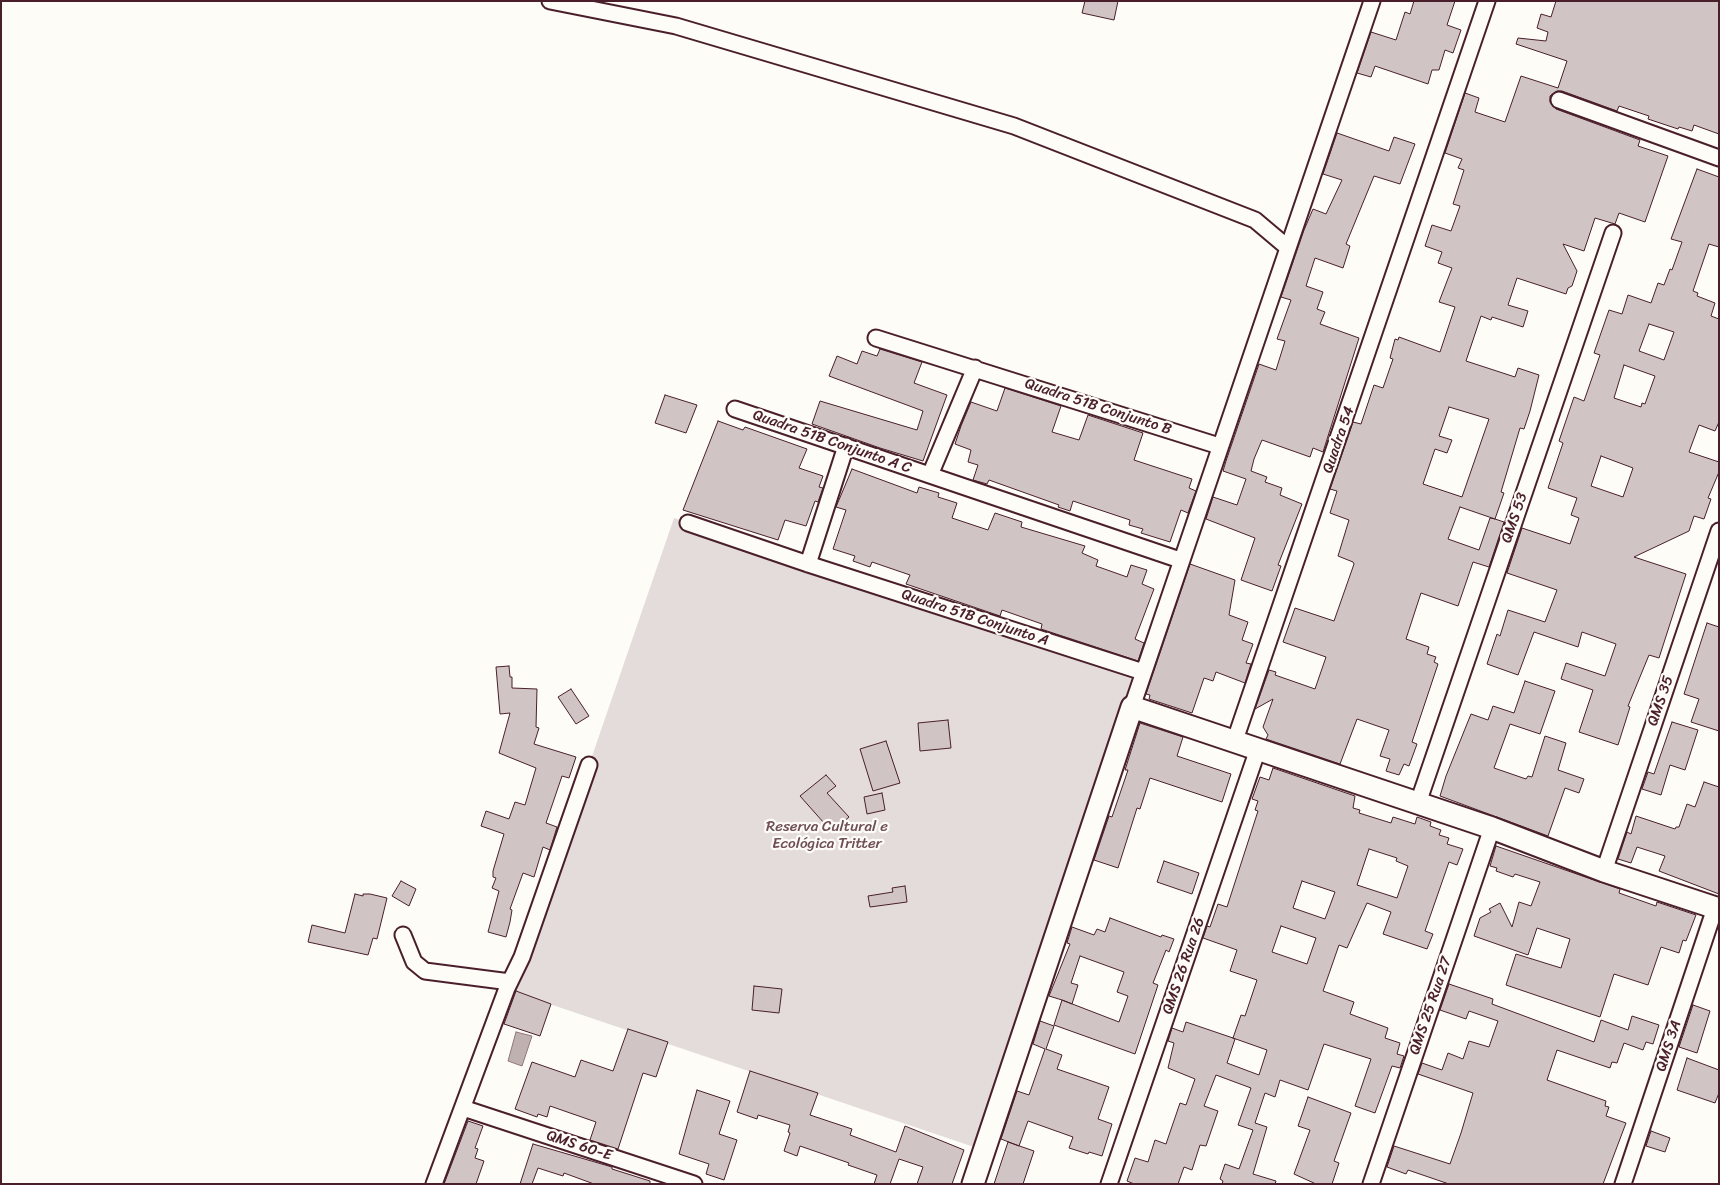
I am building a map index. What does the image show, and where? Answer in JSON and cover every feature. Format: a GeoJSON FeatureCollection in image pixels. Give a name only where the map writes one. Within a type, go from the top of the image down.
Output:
{"type":"FeatureCollection","features":[{"type":"Feature","properties":{"kind":"street"},"geometry":{"type":"LineString","coordinates":[[550,1],[676,26],[1014,126],[1255,220],[1287,247]]}},
{"type":"Feature","properties":{"kind":"street"},"geometry":{"type":"LineString","coordinates":[[973,1184],[1180,560],[1372,1]]}},
{"type":"Feature","properties":{"kind":"street","name":"Quadra 54"},"geometry":{"type":"LineString","coordinates":[[1235,740],[1442,139],[1487,1]]}},
{"type":"Feature","properties":{"kind":"street"},"geometry":{"type":"LineString","coordinates":[[1559,100],[1719,158]]}},
{"type":"Feature","properties":{"kind":"street","name":"QMS 53"},"geometry":{"type":"LineString","coordinates":[[1418,803],[1613,233]]}},
{"type":"Feature","properties":{"kind":"street","name":"Quadra 51B Conjunto B"},"geometry":{"type":"LineString","coordinates":[[876,338],[1220,446]]}},
{"type":"Feature","properties":{"kind":"street"},"geometry":{"type":"LineString","coordinates":[[975,368],[930,475],[1180,560]]}},
{"type":"Feature","properties":{"kind":"street","name":"Quadra 51B Conjunto A C"},"geometry":{"type":"LineString","coordinates":[[735,409],[930,475]]}},
{"type":"Feature","properties":{"kind":"street"},"geometry":{"type":"LineString","coordinates":[[808,564],[846,446]]}},
{"type":"Feature","properties":{"kind":"street","name":"Quadra 51B Conjunto A"},"geometry":{"type":"LineString","coordinates":[[688,523],[808,564],[1143,672]]}},
{"type":"Feature","properties":{"kind":"street","name":"QMS 35"},"geometry":{"type":"LineString","coordinates":[[1604,871],[1719,531]]}},
{"type":"Feature","properties":{"kind":"street"},"geometry":{"type":"LineString","coordinates":[[1132,707],[1235,740],[1492,828],[1604,871],[1717,909]]}},
{"type":"Feature","properties":{"kind":"street","name":"QMS 26 Rua 26"},"geometry":{"type":"LineString","coordinates":[[1109,1184],[1258,749]]}},
{"type":"Feature","properties":{"kind":"street"},"geometry":{"type":"LineString","coordinates":[[434,1184],[561,850],[589,765]]}},
{"type":"Feature","properties":{"kind":"street","name":"QMS 25 Rua 27"},"geometry":{"type":"LineString","coordinates":[[1371,1184],[1492,828]]}},
{"type":"Feature","properties":{"kind":"street","name":"QMS 3A"},"geometry":{"type":"LineString","coordinates":[[1622,1184],[1717,909]]}},
{"type":"Feature","properties":{"kind":"street"},"geometry":{"type":"LineString","coordinates":[[403,935],[414,962],[425,970],[510,982]]}},
{"type":"Feature","properties":{"kind":"street","name":"QMS 60-E"},"geometry":{"type":"LineString","coordinates":[[463,1108],[694,1184]]}},
{"type":"Feature","properties":{"kind":"green space","name":"Reserva Cultural e Ecológica Tritter"},"geometry":{"type":"Polygon","coordinates":[[[674,518],[1139,674],[983,1150],[505,989],[589,765],[674,518]]]}},
{"type":"Feature","properties":{"kind":"shaded area"},"geometry":{"type":"Polygon","coordinates":[[[516,1032],[532,1036],[522,1066],[508,1061],[516,1032]]]}},
{"type":"Feature","properties":{"kind":"building"},"geometry":{"type":"Polygon","coordinates":[[[1085,1],[1118,1],[1114,20],[1082,13],[1085,1]]]}},
{"type":"Feature","properties":{"kind":"building"},"geometry":{"type":"Polygon","coordinates":[[[1414,1],[1455,1],[1447,25],[1461,30],[1453,53],[1445,50],[1439,70],[1432,70],[1428,84],[1375,66],[1371,77],[1357,73],[1371,32],[1396,40],[1405,12],[1410,14],[1414,1]]]}},
{"type":"Feature","properties":{"kind":"building"},"geometry":{"type":"Polygon","coordinates":[[[1556,1],[1719,1],[1719,134],[1694,125],[1692,131],[1679,127],[1678,129],[1648,119],[1649,116],[1619,106],[1617,111],[1562,91],[1557,91],[1550,96],[1550,102],[1556,109],[1640,140],[1638,146],[1668,156],[1645,222],[1619,213],[1615,224],[1595,218],[1584,251],[1563,244],[1577,271],[1572,286],[1568,288],[1566,294],[1517,278],[1508,305],[1528,311],[1523,327],[1492,317],[1491,320],[1481,316],[1466,361],[1515,377],[1518,368],[1539,375],[1530,411],[1524,429],[1520,428],[1501,492],[1504,493],[1495,519],[1504,522],[1489,567],[1473,562],[1458,606],[1421,593],[1406,639],[1429,647],[1427,654],[1436,657],[1434,662],[1438,664],[1412,742],[1417,744],[1409,766],[1404,764],[1399,775],[1386,771],[1390,759],[1380,756],[1389,730],[1357,719],[1340,764],[1266,739],[1268,735],[1263,727],[1273,699],[1255,709],[1269,670],[1276,672],[1275,675],[1315,689],[1326,657],[1283,642],[1295,608],[1334,621],[1354,564],[1338,556],[1349,520],[1330,513],[1337,491],[1330,489],[1353,422],[1361,424],[1374,385],[1383,388],[1393,359],[1390,358],[1395,339],[1398,340],[1399,337],[1440,352],[1455,307],[1439,302],[1452,268],[1438,263],[1442,252],[1425,246],[1432,225],[1451,231],[1460,206],[1453,204],[1464,170],[1458,168],[1462,159],[1445,153],[1465,93],[1479,98],[1475,112],[1505,122],[1521,76],[1558,88],[1567,61],[1516,44],[1518,38],[1546,41],[1548,32],[1537,28],[1541,14],[1551,17],[1556,1]],[[1449,407],[1439,436],[1452,440],[1447,453],[1435,449],[1423,484],[1462,497],[1489,419],[1449,407]],[[1460,507],[1448,539],[1479,550],[1490,518],[1495,519],[1460,507]]]}},
{"type":"Feature","properties":{"kind":"building"},"geometry":{"type":"Polygon","coordinates":[[[1337,133],[1389,151],[1394,137],[1415,144],[1400,184],[1374,176],[1346,244],[1350,246],[1343,268],[1315,258],[1306,286],[1323,292],[1317,309],[1325,312],[1320,324],[1359,338],[1323,452],[1313,448],[1310,457],[1262,440],[1254,459],[1251,471],[1267,477],[1265,482],[1282,488],[1280,495],[1302,504],[1278,565],[1281,566],[1272,591],[1241,580],[1255,538],[1206,519],[1213,497],[1237,505],[1246,479],[1223,471],[1259,364],[1276,370],[1285,341],[1277,339],[1291,300],[1281,297],[1304,230],[1313,209],[1326,214],[1342,180],[1323,174],[1337,133]]]}},
{"type":"Feature","properties":{"kind":"building"},"geometry":{"type":"Polygon","coordinates":[[[1697,169],[1719,177],[1719,247],[1709,244],[1693,291],[1698,293],[1697,296],[1715,303],[1711,316],[1719,319],[1719,422],[1715,431],[1699,425],[1689,452],[1719,462],[1719,472],[1708,498],[1711,499],[1704,519],[1694,516],[1689,531],[1634,557],[1686,574],[1659,658],[1649,655],[1628,706],[1630,707],[1618,745],[1579,732],[1593,690],[1561,679],[1566,663],[1605,676],[1616,644],[1582,632],[1578,647],[1534,632],[1518,675],[1487,664],[1497,634],[1500,636],[1508,610],[1545,622],[1557,590],[1507,573],[1522,528],[1570,544],[1579,518],[1571,515],[1577,498],[1548,488],[1563,443],[1559,441],[1574,397],[1584,401],[1600,355],[1594,353],[1609,310],[1622,314],[1628,295],[1651,303],[1658,283],[1664,285],[1670,269],[1672,270],[1682,242],[1671,239],[1697,169]],[[1649,324],[1639,351],[1664,360],[1674,332],[1649,324]],[[1624,365],[1614,398],[1641,407],[1642,403],[1645,404],[1655,376],[1624,365]],[[1601,456],[1591,486],[1623,497],[1633,468],[1601,456]]]}},
{"type":"Feature","properties":{"kind":"building"},"geometry":{"type":"Polygon","coordinates":[[[880,349],[922,362],[914,383],[947,395],[923,461],[812,424],[820,401],[917,430],[923,411],[829,376],[837,356],[857,364],[862,351],[877,356],[880,349]]]}},
{"type":"Feature","properties":{"kind":"building"},"geometry":{"type":"Polygon","coordinates":[[[1005,388],[1061,406],[1052,432],[1079,440],[1088,415],[1143,433],[1134,460],[1192,479],[1189,488],[1196,491],[1188,513],[1181,510],[1170,542],[1141,533],[1143,529],[1129,525],[1130,520],[1073,501],[1070,511],[1058,507],[1059,505],[989,480],[987,484],[973,480],[978,465],[968,462],[971,450],[955,444],[961,426],[971,402],[997,411],[1005,388]]]}},
{"type":"Feature","properties":{"kind":"building"},"geometry":{"type":"Polygon","coordinates":[[[665,395],[697,405],[686,433],[655,423],[665,395]]]}},
{"type":"Feature","properties":{"kind":"building"},"geometry":{"type":"Polygon","coordinates":[[[718,421],[743,430],[745,427],[807,449],[799,468],[823,476],[819,487],[823,488],[818,502],[815,501],[806,526],[785,520],[778,540],[683,510],[718,421]]]}},
{"type":"Feature","properties":{"kind":"building"},"geometry":{"type":"Polygon","coordinates":[[[852,469],[917,493],[919,487],[939,493],[938,497],[957,503],[952,518],[988,530],[995,513],[1022,522],[1021,527],[1085,546],[1082,553],[1098,560],[1096,566],[1127,577],[1131,565],[1147,570],[1142,584],[1154,589],[1135,639],[1144,643],[1138,661],[1041,629],[1042,624],[1002,610],[1000,616],[906,584],[910,575],[872,562],[870,567],[853,561],[855,556],[833,549],[846,510],[836,507],[852,469]]]}},
{"type":"Feature","properties":{"kind":"building"},"geometry":{"type":"Polygon","coordinates":[[[1190,564],[1235,580],[1229,615],[1248,622],[1242,640],[1253,644],[1246,663],[1251,664],[1245,683],[1216,672],[1213,681],[1204,678],[1192,713],[1149,699],[1150,695],[1146,694],[1190,564]]]}},
{"type":"Feature","properties":{"kind":"building"},"geometry":{"type":"Polygon","coordinates":[[[1707,623],[1719,627],[1719,731],[1691,722],[1699,699],[1684,694],[1707,623]]]}},
{"type":"Feature","properties":{"kind":"building"},"geometry":{"type":"Polygon","coordinates":[[[509,666],[512,688],[537,689],[536,727],[539,728],[534,744],[576,757],[569,778],[562,776],[546,823],[557,827],[550,850],[543,847],[534,877],[523,873],[510,909],[512,910],[506,937],[488,932],[499,891],[492,888],[496,878],[493,877],[493,871],[504,834],[481,826],[486,811],[509,819],[515,802],[525,805],[536,768],[499,753],[510,713],[500,714],[496,667],[509,666]]]}},
{"type":"Feature","properties":{"kind":"building"},"geometry":{"type":"Polygon","coordinates":[[[1525,681],[1555,691],[1540,734],[1510,724],[1494,768],[1526,779],[1528,776],[1532,777],[1545,736],[1566,743],[1558,770],[1584,779],[1579,793],[1565,788],[1548,836],[1440,796],[1471,714],[1488,720],[1493,706],[1514,713],[1525,681]]]}},
{"type":"Feature","properties":{"kind":"building"},"geometry":{"type":"Polygon","coordinates":[[[571,689],[589,716],[576,724],[558,697],[571,689]]]}},
{"type":"Feature","properties":{"kind":"building"},"geometry":{"type":"Polygon","coordinates":[[[948,720],[951,748],[920,751],[918,723],[948,720]]]}},
{"type":"Feature","properties":{"kind":"building"},"geometry":{"type":"Polygon","coordinates":[[[1672,722],[1698,730],[1685,770],[1670,765],[1661,795],[1642,789],[1648,772],[1654,774],[1672,722]]]}},
{"type":"Feature","properties":{"kind":"building"},"geometry":{"type":"Polygon","coordinates":[[[1140,723],[1183,737],[1177,756],[1231,774],[1222,802],[1150,778],[1140,809],[1137,808],[1118,868],[1094,860],[1109,816],[1112,817],[1128,770],[1125,770],[1140,723]]]}},
{"type":"Feature","properties":{"kind":"building"},"geometry":{"type":"Polygon","coordinates":[[[886,741],[900,783],[873,791],[860,749],[886,741]]]}},
{"type":"Feature","properties":{"kind":"building"},"geometry":{"type":"Polygon","coordinates":[[[1273,768],[1355,796],[1353,808],[1360,810],[1359,813],[1391,823],[1393,817],[1415,824],[1417,817],[1431,822],[1430,826],[1441,830],[1439,835],[1449,838],[1447,844],[1463,849],[1457,865],[1449,862],[1425,931],[1433,934],[1427,949],[1383,934],[1391,912],[1367,903],[1347,948],[1339,945],[1323,991],[1354,1002],[1350,1014],[1388,1028],[1385,1038],[1400,1043],[1397,1054],[1404,1056],[1400,1068],[1392,1066],[1375,1113],[1355,1106],[1371,1059],[1324,1044],[1308,1090],[1280,1080],[1275,1097],[1265,1093],[1255,1123],[1267,1127],[1253,1174],[1276,1181],[1275,1184],[1222,1184],[1223,1181],[1220,1179],[1225,1164],[1239,1169],[1253,1130],[1238,1125],[1251,1088],[1216,1075],[1204,1106],[1218,1111],[1206,1146],[1200,1145],[1192,1170],[1184,1167],[1178,1184],[1134,1184],[1127,1181],[1135,1158],[1148,1162],[1155,1140],[1166,1144],[1180,1103],[1186,1105],[1195,1079],[1168,1068],[1174,1043],[1168,1041],[1172,1028],[1183,1032],[1186,1022],[1233,1038],[1241,1015],[1245,1016],[1257,980],[1230,971],[1237,950],[1203,938],[1207,926],[1210,927],[1218,904],[1227,907],[1258,811],[1255,810],[1258,801],[1252,799],[1260,777],[1269,780],[1273,768]],[[1369,849],[1357,885],[1397,898],[1408,866],[1396,861],[1397,858],[1369,849]],[[1302,881],[1293,908],[1325,919],[1335,892],[1302,881]],[[1281,926],[1272,952],[1307,964],[1316,938],[1281,926]],[[1233,1038],[1235,1039],[1227,1063],[1259,1075],[1267,1050],[1233,1038]]]}},
{"type":"Feature","properties":{"kind":"building"},"geometry":{"type":"Polygon","coordinates":[[[826,775],[836,786],[827,793],[849,817],[832,832],[800,796],[826,775]]]}},
{"type":"Feature","properties":{"kind":"building"},"geometry":{"type":"Polygon","coordinates":[[[1704,782],[1719,787],[1719,894],[1659,871],[1665,856],[1637,847],[1631,863],[1618,859],[1627,832],[1631,834],[1636,816],[1675,829],[1679,827],[1687,804],[1695,807],[1704,782]]]}},
{"type":"Feature","properties":{"kind":"building"},"geometry":{"type":"Polygon","coordinates":[[[882,793],[885,810],[867,814],[864,797],[882,793]]]}},
{"type":"Feature","properties":{"kind":"building"},"geometry":{"type":"Polygon","coordinates":[[[1496,846],[1620,889],[1619,893],[1656,906],[1657,902],[1696,915],[1686,941],[1683,940],[1679,953],[1661,947],[1648,985],[1614,974],[1600,1017],[1506,985],[1516,954],[1561,968],[1570,939],[1537,928],[1528,955],[1474,936],[1480,918],[1491,912],[1489,909],[1500,903],[1512,927],[1519,902],[1531,906],[1540,882],[1515,874],[1513,877],[1496,871],[1497,868],[1490,866],[1496,846]]]}},
{"type":"Feature","properties":{"kind":"building"},"geometry":{"type":"Polygon","coordinates":[[[1164,861],[1199,873],[1192,894],[1157,882],[1164,861]]]}},
{"type":"Feature","properties":{"kind":"building"},"geometry":{"type":"Polygon","coordinates":[[[401,881],[416,889],[409,906],[392,896],[401,881]]]}},
{"type":"Feature","properties":{"kind":"building"},"geometry":{"type":"Polygon","coordinates":[[[905,886],[907,902],[870,907],[868,896],[893,892],[892,888],[905,886]]]}},
{"type":"Feature","properties":{"kind":"building"},"geometry":{"type":"Polygon","coordinates":[[[355,894],[363,896],[363,894],[370,894],[387,898],[377,939],[373,938],[368,955],[308,942],[312,925],[345,933],[355,894]]]}},
{"type":"Feature","properties":{"kind":"building"},"geometry":{"type":"Polygon","coordinates":[[[1110,918],[1161,937],[1162,935],[1174,939],[1169,952],[1166,950],[1153,983],[1158,985],[1135,1054],[1054,1025],[1062,1000],[1049,996],[1070,944],[1067,943],[1072,927],[1094,935],[1097,929],[1105,932],[1110,918]],[[1080,956],[1071,983],[1078,985],[1072,1004],[1119,1022],[1128,996],[1117,992],[1124,972],[1080,956]]]}},
{"type":"Feature","properties":{"kind":"building"},"geometry":{"type":"Polygon","coordinates":[[[1449,984],[1493,999],[1492,1004],[1594,1042],[1601,1020],[1628,1030],[1632,1016],[1659,1025],[1653,1044],[1646,1042],[1643,1050],[1624,1043],[1617,1063],[1612,1062],[1610,1068],[1557,1050],[1547,1080],[1606,1101],[1605,1106],[1609,1107],[1606,1116],[1626,1123],[1603,1184],[1449,1184],[1408,1170],[1406,1174],[1387,1167],[1394,1146],[1450,1164],[1461,1133],[1473,1093],[1418,1074],[1422,1063],[1442,1070],[1448,1053],[1463,1059],[1469,1041],[1489,1047],[1498,1021],[1469,1011],[1466,1019],[1440,1010],[1449,984]]]}},
{"type":"Feature","properties":{"kind":"building"},"geometry":{"type":"Polygon","coordinates":[[[754,986],[782,989],[779,1013],[752,1010],[754,986]]]}},
{"type":"Feature","properties":{"kind":"building"},"geometry":{"type":"Polygon","coordinates":[[[516,991],[551,1004],[540,1036],[504,1024],[516,991]]]}},
{"type":"Feature","properties":{"kind":"building"},"geometry":{"type":"Polygon","coordinates":[[[1693,1005],[1710,1011],[1697,1053],[1679,1047],[1693,1005]]]}},
{"type":"Feature","properties":{"kind":"building"},"geometry":{"type":"Polygon","coordinates":[[[1040,1021],[1054,1026],[1046,1049],[1062,1055],[1057,1069],[1109,1087],[1098,1119],[1112,1124],[1102,1156],[1069,1148],[1073,1137],[1028,1121],[1019,1146],[1001,1139],[1017,1091],[1029,1095],[1045,1049],[1033,1044],[1040,1021]]]}},
{"type":"Feature","properties":{"kind":"building"},"geometry":{"type":"Polygon","coordinates":[[[628,1029],[668,1042],[656,1077],[643,1073],[618,1149],[590,1140],[596,1122],[550,1106],[547,1117],[538,1114],[537,1117],[515,1109],[532,1062],[575,1077],[581,1060],[613,1071],[628,1029]]]}},
{"type":"Feature","properties":{"kind":"building"},"geometry":{"type":"Polygon","coordinates":[[[1687,1058],[1719,1070],[1719,1093],[1715,1103],[1677,1090],[1687,1058]]]}},
{"type":"Feature","properties":{"kind":"building"},"geometry":{"type":"Polygon","coordinates":[[[750,1071],[818,1093],[810,1115],[852,1129],[850,1135],[896,1152],[905,1126],[964,1150],[952,1184],[917,1184],[923,1167],[899,1159],[890,1184],[874,1184],[877,1175],[848,1165],[849,1163],[800,1146],[797,1156],[784,1151],[790,1133],[788,1132],[790,1125],[758,1115],[757,1119],[737,1112],[750,1071]]]}},
{"type":"Feature","properties":{"kind":"building"},"geometry":{"type":"Polygon","coordinates":[[[697,1090],[730,1101],[719,1134],[737,1140],[724,1180],[706,1174],[709,1164],[679,1154],[697,1090]]]}},
{"type":"Feature","properties":{"kind":"building"},"geometry":{"type":"Polygon","coordinates":[[[1308,1097],[1351,1113],[1334,1161],[1339,1163],[1332,1184],[1316,1184],[1294,1174],[1310,1130],[1298,1126],[1308,1097]]]}},
{"type":"Feature","properties":{"kind":"building"},"geometry":{"type":"Polygon","coordinates":[[[468,1121],[483,1126],[475,1148],[478,1149],[475,1158],[484,1161],[476,1184],[444,1184],[468,1121]]]}},
{"type":"Feature","properties":{"kind":"building"},"geometry":{"type":"Polygon","coordinates":[[[1651,1131],[1670,1138],[1665,1152],[1646,1146],[1651,1131]]]}},
{"type":"Feature","properties":{"kind":"building"},"geometry":{"type":"Polygon","coordinates":[[[1008,1142],[1034,1151],[1023,1184],[994,1184],[1008,1142]]]}},
{"type":"Feature","properties":{"kind":"building"},"geometry":{"type":"Polygon","coordinates":[[[533,1144],[612,1167],[612,1169],[650,1181],[650,1184],[594,1184],[564,1173],[563,1176],[538,1168],[532,1184],[520,1184],[533,1144]]]}}]}
